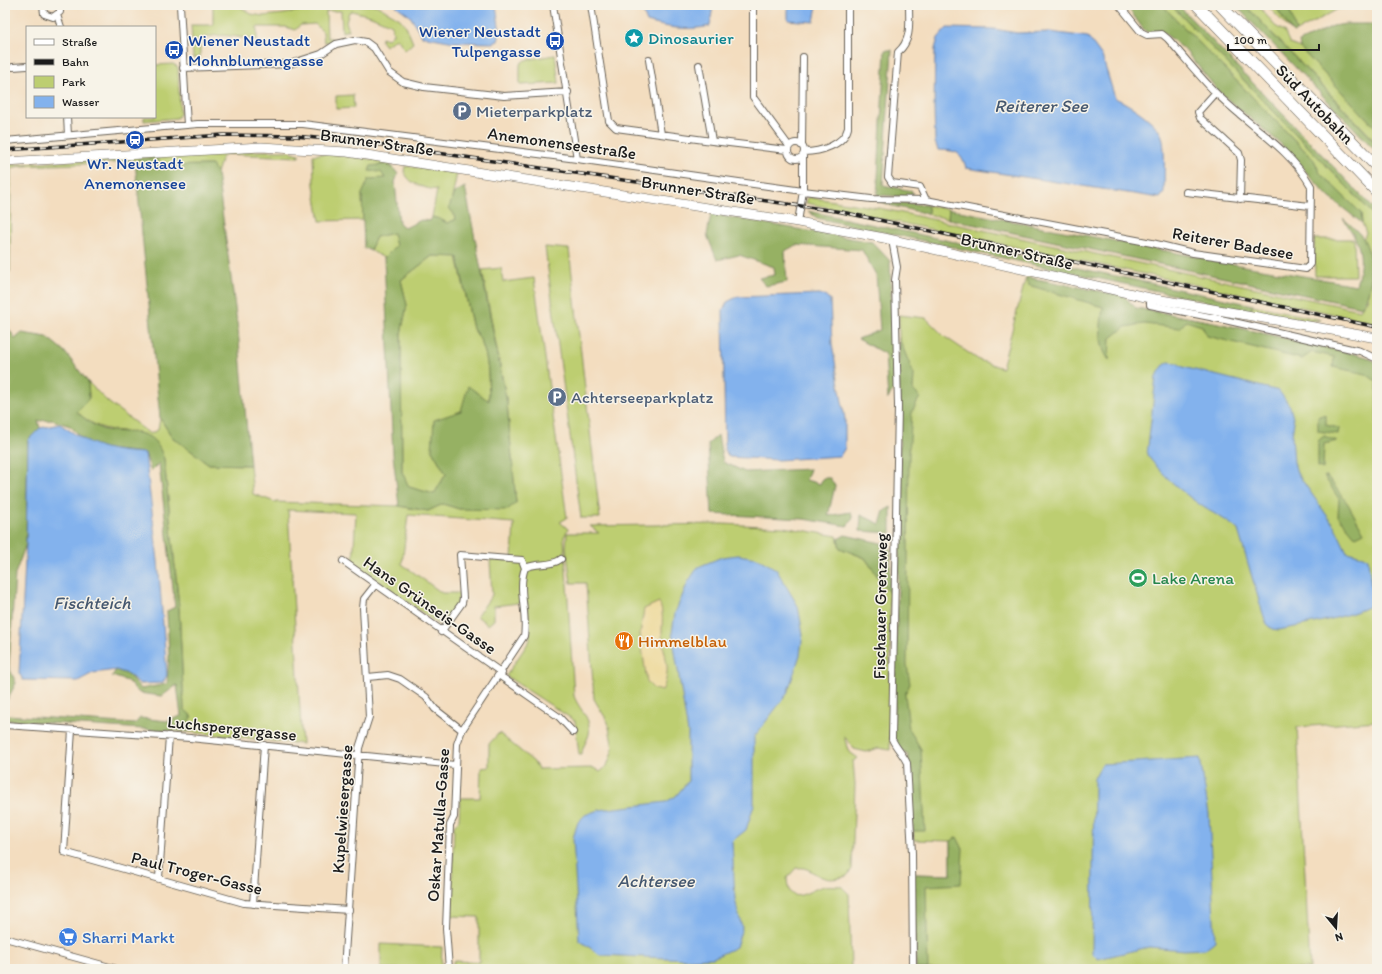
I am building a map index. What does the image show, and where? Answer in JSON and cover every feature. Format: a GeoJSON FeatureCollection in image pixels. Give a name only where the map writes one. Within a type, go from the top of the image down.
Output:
{"type":"FeatureCollection","features":[{"type":"Feature","properties":{"kind":"highway","name":"Süd Autobahn"},"geometry":{"type":"LineString","coordinates":[[1197,5],[1377,192]]}},
{"type":"Feature","properties":{"kind":"highway","name":"Süd Autobahn"},"geometry":{"type":"LineString","coordinates":[[1220,5],[1377,167]]}},
{"type":"Feature","properties":{"kind":"main road","name":"Brunner Straße"},"geometry":{"type":"LineString","coordinates":[[5,162],[216,148],[303,148],[362,154],[798,222],[892,240],[1150,298],[1377,338]]}},
{"type":"Feature","properties":{"kind":"street"},"geometry":{"type":"LineString","coordinates":[[43,5],[44,14],[48,17],[57,15],[60,12],[60,5]]}},
{"type":"Feature","properties":{"kind":"street"},"geometry":{"type":"LineString","coordinates":[[180,5],[187,125]]}},
{"type":"Feature","properties":{"kind":"street"},"geometry":{"type":"LineString","coordinates":[[553,5],[568,92],[577,159]]}},
{"type":"Feature","properties":{"kind":"street"},"geometry":{"type":"LineString","coordinates":[[591,5],[609,121],[616,128],[712,141],[788,148],[797,143],[803,151],[811,152],[838,143],[847,134],[848,5]]}},
{"type":"Feature","properties":{"kind":"street"},"geometry":{"type":"LineString","coordinates":[[753,5],[753,98],[788,148],[788,155],[802,174]]}},
{"type":"Feature","properties":{"kind":"street"},"geometry":{"type":"LineString","coordinates":[[909,5],[909,38],[898,52],[888,177],[892,183],[920,187],[926,200]]}},
{"type":"Feature","properties":{"kind":"street","name":"Reiterer Badesee"},"geometry":{"type":"LineString","coordinates":[[803,191],[871,199],[926,200],[1152,243],[1194,253],[1306,269],[1310,264],[1311,186],[1306,176],[1270,138],[1216,93],[1168,39],[1162,34],[1147,35],[1141,32],[1119,5]]}},
{"type":"Feature","properties":{"kind":"street"},"geometry":{"type":"LineString","coordinates":[[57,15],[61,26]]}},
{"type":"Feature","properties":{"kind":"street"},"geometry":{"type":"LineString","coordinates":[[184,68],[290,64],[321,54],[336,44],[355,40],[366,42],[374,48],[389,72],[404,82],[417,86],[504,96],[568,92]]}},
{"type":"Feature","properties":{"kind":"street"},"geometry":{"type":"LineString","coordinates":[[798,222],[803,191],[803,57]]}},
{"type":"Feature","properties":{"kind":"street"},"geometry":{"type":"LineString","coordinates":[[648,60],[661,134]]}},
{"type":"Feature","properties":{"kind":"street"},"geometry":{"type":"LineString","coordinates":[[700,65],[712,141]]}},
{"type":"Feature","properties":{"kind":"street"},"geometry":{"type":"LineString","coordinates":[[13,67],[26,66]]}},
{"type":"Feature","properties":{"kind":"street"},"geometry":{"type":"LineString","coordinates":[[1216,93],[1198,112],[1200,118],[1239,153],[1240,199]]}},
{"type":"Feature","properties":{"kind":"street"},"geometry":{"type":"LineString","coordinates":[[67,118],[68,135]]}},
{"type":"Feature","properties":{"kind":"street","name":"Anemonenseestraße"},"geometry":{"type":"LineString","coordinates":[[5,141],[187,125],[303,124],[577,159],[803,191]]}},
{"type":"Feature","properties":{"kind":"street"},"geometry":{"type":"LineString","coordinates":[[792,159],[799,159],[803,151]]}},
{"type":"Feature","properties":{"kind":"street"},"geometry":{"type":"LineString","coordinates":[[1186,192],[1310,206]]}},
{"type":"Feature","properties":{"kind":"street","name":"Fischauer Grenzweg"},"geometry":{"type":"LineString","coordinates":[[892,240],[897,267],[895,280],[898,406],[894,541],[892,739],[897,749],[903,755],[906,763],[912,853],[913,969]]}},
{"type":"Feature","properties":{"kind":"street"},"geometry":{"type":"LineString","coordinates":[[1150,298],[1150,305],[1352,349],[1377,359]]}},
{"type":"Feature","properties":{"kind":"street","name":"Oskar Matulla-Gasse"},"geometry":{"type":"LineString","coordinates":[[442,632],[464,598],[460,555],[522,560],[525,568],[522,577],[526,625],[524,636],[462,730],[457,744],[454,817],[450,825],[446,922],[449,969]]}},
{"type":"Feature","properties":{"kind":"street"},"geometry":{"type":"LineString","coordinates":[[525,568],[533,564],[555,563],[561,559]]}},
{"type":"Feature","properties":{"kind":"street","name":"Hans Grünseis-Gasse"},"geometry":{"type":"LineString","coordinates":[[343,561],[559,717],[573,732]]}},
{"type":"Feature","properties":{"kind":"street","name":"Kupelwiesergasse"},"geometry":{"type":"LineString","coordinates":[[344,969],[360,739],[368,726],[370,717],[363,608],[364,600],[375,585]]}},
{"type":"Feature","properties":{"kind":"street"},"geometry":{"type":"LineString","coordinates":[[368,677],[388,675],[400,679],[426,697],[435,709],[462,730]]}},
{"type":"Feature","properties":{"kind":"street","name":"Luchspergergasse"},"geometry":{"type":"LineString","coordinates":[[5,725],[169,736],[456,765]]}},
{"type":"Feature","properties":{"kind":"street","name":"Paul Troger-Gasse"},"geometry":{"type":"LineString","coordinates":[[72,730],[64,852],[253,904],[349,910]]}},
{"type":"Feature","properties":{"kind":"street"},"geometry":{"type":"LineString","coordinates":[[159,878],[169,736]]}},
{"type":"Feature","properties":{"kind":"street"},"geometry":{"type":"LineString","coordinates":[[253,904],[264,745]]}},
{"type":"Feature","properties":{"kind":"street"},"geometry":{"type":"LineString","coordinates":[[5,938],[117,969]]}},
{"type":"Feature","properties":{"kind":"green space"},"geometry":{"type":"Polygon","coordinates":[[[213,5],[238,5],[251,14],[263,16],[284,14],[326,5],[376,5],[400,19],[406,26],[413,43],[405,50],[397,38],[385,46],[381,41],[382,37],[388,39],[393,34],[392,25],[371,16],[352,11],[349,12],[346,22],[349,30],[342,32],[341,11],[326,11],[327,38],[332,38],[331,42],[324,42],[323,32],[315,24],[301,25],[295,30],[286,27],[257,27],[257,41],[221,35],[207,37],[200,40],[200,58],[193,58],[191,25],[213,25],[213,5]]]}},
{"type":"Feature","properties":{"kind":"green space"},"geometry":{"type":"Polygon","coordinates":[[[1126,5],[1162,5],[1314,160],[1320,173],[1361,213],[1362,223],[1329,197],[1281,144],[1219,92],[1184,49],[1164,33],[1149,33],[1144,30],[1126,5]]]}},
{"type":"Feature","properties":{"kind":"green space"},"geometry":{"type":"Polygon","coordinates":[[[1162,5],[1171,5],[1377,218],[1377,323],[806,203],[808,197],[879,208],[1360,310],[1368,298],[1369,258],[1363,239],[1366,233],[1362,223],[1361,213],[1319,173],[1314,160],[1162,5]]]}},
{"type":"Feature","properties":{"kind":"green space"},"geometry":{"type":"Polygon","coordinates":[[[1171,5],[1178,5],[1377,212],[1377,218],[1171,5]]]}},
{"type":"Feature","properties":{"kind":"green space"},"geometry":{"type":"Polygon","coordinates":[[[1235,5],[1245,5],[1377,144],[1377,152],[1235,5]]]}},
{"type":"Feature","properties":{"kind":"green space"},"geometry":{"type":"Polygon","coordinates":[[[1245,5],[1258,5],[1275,26],[1284,31],[1290,44],[1300,48],[1377,129],[1377,143],[1245,5]]]}},
{"type":"Feature","properties":{"kind":"green space"},"geometry":{"type":"Polygon","coordinates":[[[1267,5],[1278,5],[1277,9],[1293,33],[1267,5]]]}},
{"type":"Feature","properties":{"kind":"green space"},"geometry":{"type":"Polygon","coordinates":[[[1278,5],[1283,6],[1289,11],[1293,19],[1296,32],[1293,33],[1277,9],[1278,5]]]}},
{"type":"Feature","properties":{"kind":"green space"},"geometry":{"type":"Polygon","coordinates":[[[1283,5],[1374,6],[1338,9],[1296,32],[1289,9],[1283,5]]]}},
{"type":"Feature","properties":{"kind":"green space"},"geometry":{"type":"Polygon","coordinates":[[[1346,24],[1377,24],[1377,129],[1300,48],[1299,42],[1333,26],[1346,24]]]}},
{"type":"Feature","properties":{"kind":"green space"},"geometry":{"type":"Polygon","coordinates":[[[885,50],[892,50],[883,185],[912,191],[913,197],[877,195],[885,50]]]}},
{"type":"Feature","properties":{"kind":"green space"},"geometry":{"type":"Polygon","coordinates":[[[555,55],[559,83],[520,85],[520,64],[525,60],[555,55]]]}},
{"type":"Feature","properties":{"kind":"green space"},"geometry":{"type":"Polygon","coordinates":[[[173,64],[178,67],[180,114],[177,118],[144,121],[144,118],[156,118],[156,65],[173,64]]]}},
{"type":"Feature","properties":{"kind":"green space"},"geometry":{"type":"Polygon","coordinates":[[[353,95],[354,108],[336,109],[336,96],[353,95]]]}},
{"type":"Feature","properties":{"kind":"green space"},"geometry":{"type":"Polygon","coordinates":[[[228,151],[289,151],[299,154],[299,157],[227,154],[222,157],[217,173],[211,165],[159,166],[158,158],[138,159],[135,162],[20,166],[11,168],[10,272],[5,268],[5,165],[228,151]]]}},
{"type":"Feature","properties":{"kind":"green space"},"geometry":{"type":"Polygon","coordinates":[[[327,153],[389,162],[393,168],[386,164],[382,172],[385,178],[362,194],[363,220],[320,221],[314,185],[313,155],[327,153]]]}},
{"type":"Feature","properties":{"kind":"green space"},"geometry":{"type":"Polygon","coordinates":[[[158,158],[159,166],[212,165],[217,173],[238,330],[250,465],[209,464],[172,437],[160,418],[135,162],[138,159],[158,158]]]}},
{"type":"Feature","properties":{"kind":"green space"},"geometry":{"type":"Polygon","coordinates":[[[386,164],[393,168],[398,174],[395,182],[399,223],[405,228],[421,220],[430,221],[432,217],[447,223],[455,220],[454,214],[449,208],[454,193],[465,187],[507,403],[516,503],[507,510],[459,509],[443,504],[428,511],[399,506],[393,455],[384,258],[396,246],[393,233],[376,237],[370,250],[364,248],[362,194],[369,179],[385,178],[381,172],[369,171],[371,166],[386,164]],[[432,256],[401,280],[407,305],[401,334],[402,472],[409,487],[434,494],[446,474],[432,450],[434,420],[461,411],[468,386],[489,401],[487,363],[483,345],[473,329],[458,257],[432,256]]]}},
{"type":"Feature","properties":{"kind":"green space"},"geometry":{"type":"Polygon","coordinates":[[[406,166],[457,173],[450,208],[454,214],[455,220],[447,223],[432,217],[437,190],[422,187],[409,179],[404,170],[406,166]]]}},
{"type":"Feature","properties":{"kind":"green space"},"geometry":{"type":"Polygon","coordinates":[[[880,201],[926,205],[928,207],[928,214],[892,206],[880,201]]]}},
{"type":"Feature","properties":{"kind":"green space"},"geometry":{"type":"Polygon","coordinates":[[[926,205],[949,209],[948,219],[928,214],[928,207],[926,205]]]}},
{"type":"Feature","properties":{"kind":"green space"},"geometry":{"type":"Polygon","coordinates":[[[949,209],[1244,266],[1356,285],[1360,265],[1359,250],[1357,242],[1343,218],[1361,235],[1367,245],[1371,264],[1370,283],[1365,300],[1361,307],[948,219],[949,209]]]}},
{"type":"Feature","properties":{"kind":"green space"},"geometry":{"type":"Polygon","coordinates":[[[808,211],[1253,305],[1250,311],[817,218],[808,211]]]}},
{"type":"Feature","properties":{"kind":"green space"},"geometry":{"type":"Polygon","coordinates":[[[711,214],[872,242],[890,261],[894,387],[888,399],[885,354],[858,339],[880,330],[876,275],[862,250],[796,245],[785,251],[787,282],[766,286],[759,278],[775,275],[774,267],[739,255],[717,260],[707,235],[711,214]]]}},
{"type":"Feature","properties":{"kind":"green space"},"geometry":{"type":"Polygon","coordinates":[[[393,232],[396,246],[384,258],[370,250],[376,237],[393,232]]]}},
{"type":"Feature","properties":{"kind":"green space"},"geometry":{"type":"Polygon","coordinates":[[[1314,239],[1354,239],[1355,276],[1315,276],[1314,239]]]}},
{"type":"Feature","properties":{"kind":"green space"},"geometry":{"type":"Polygon","coordinates":[[[545,247],[569,249],[600,518],[581,518],[545,247]]]}},
{"type":"Feature","properties":{"kind":"green space"},"geometry":{"type":"Polygon","coordinates":[[[432,256],[457,256],[473,329],[483,345],[487,363],[489,402],[461,412],[432,450],[446,474],[434,494],[408,487],[402,472],[401,334],[407,305],[401,280],[432,256]]]}},
{"type":"Feature","properties":{"kind":"green space"},"geometry":{"type":"Polygon","coordinates":[[[501,268],[503,282],[534,278],[567,518],[560,522],[568,529],[564,537],[574,696],[589,723],[589,734],[582,755],[579,755],[575,721],[506,676],[530,640],[527,602],[494,606],[494,620],[488,625],[477,616],[492,595],[490,560],[512,560],[514,523],[408,515],[402,564],[442,593],[460,593],[455,607],[446,619],[438,624],[353,563],[356,513],[288,510],[302,744],[189,732],[184,709],[179,607],[164,459],[138,432],[112,430],[98,426],[77,412],[89,398],[88,382],[108,402],[150,434],[158,430],[160,418],[172,437],[209,464],[250,465],[253,494],[275,502],[399,506],[428,511],[443,504],[459,509],[516,503],[507,403],[482,270],[501,268]]]}},
{"type":"Feature","properties":{"kind":"green space","name":"Lake Arena"},"geometry":{"type":"Polygon","coordinates":[[[1026,277],[1124,296],[1136,308],[1213,322],[1367,357],[1377,363],[1377,721],[1297,727],[1310,969],[916,969],[913,874],[951,875],[951,841],[914,840],[908,755],[901,750],[893,740],[900,529],[899,315],[926,318],[945,337],[979,360],[1002,368],[1026,277]]]}},
{"type":"Feature","properties":{"kind":"green space"},"geometry":{"type":"Polygon","coordinates":[[[1026,277],[1124,296],[1136,308],[1213,322],[1367,357],[1377,363],[1377,382],[1366,374],[1333,367],[1334,357],[1312,352],[1302,359],[1207,336],[1202,326],[1186,321],[1180,328],[1144,324],[1125,327],[1110,339],[1109,360],[1105,354],[1101,341],[1103,307],[1028,285],[1026,277]]]}},
{"type":"Feature","properties":{"kind":"green space"},"geometry":{"type":"Polygon","coordinates":[[[1253,305],[1321,320],[1310,321],[1250,311],[1253,305]]]}},
{"type":"Feature","properties":{"kind":"green space"},"geometry":{"type":"Polygon","coordinates":[[[8,327],[15,339],[22,333],[47,337],[64,351],[88,382],[89,398],[77,412],[102,429],[134,432],[148,436],[159,448],[164,459],[179,607],[184,709],[192,716],[187,724],[189,732],[5,720],[7,715],[135,724],[140,718],[167,721],[181,716],[177,685],[162,696],[139,693],[127,681],[112,676],[116,670],[128,674],[141,689],[167,684],[169,657],[167,611],[175,607],[159,463],[151,471],[145,453],[104,449],[85,441],[70,426],[52,420],[38,421],[40,428],[28,440],[26,544],[15,574],[9,667],[16,683],[5,704],[8,327]]]}},
{"type":"Feature","properties":{"kind":"green space"},"geometry":{"type":"Polygon","coordinates":[[[899,338],[914,375],[913,390],[920,397],[912,412],[909,453],[907,665],[910,684],[905,694],[909,729],[921,749],[925,831],[913,831],[908,755],[901,750],[893,740],[900,529],[899,338]]]}},
{"type":"Feature","properties":{"kind":"green space"},"geometry":{"type":"Polygon","coordinates":[[[1326,414],[1326,425],[1339,428],[1338,434],[1318,431],[1318,417],[1326,414]]]}},
{"type":"Feature","properties":{"kind":"green space"},"geometry":{"type":"Polygon","coordinates":[[[718,435],[723,462],[745,472],[810,469],[806,480],[820,484],[823,478],[830,478],[835,486],[828,516],[851,512],[853,518],[847,526],[803,519],[712,514],[708,444],[718,435]]]}},
{"type":"Feature","properties":{"kind":"green space"},"geometry":{"type":"Polygon","coordinates":[[[1324,436],[1337,441],[1324,444],[1323,469],[1318,467],[1318,441],[1324,436]]]}},
{"type":"Feature","properties":{"kind":"green space"},"geometry":{"type":"Polygon","coordinates":[[[1324,476],[1327,476],[1348,504],[1364,533],[1356,537],[1338,516],[1339,499],[1324,476]]]}},
{"type":"Feature","properties":{"kind":"green space"},"geometry":{"type":"Polygon","coordinates":[[[891,507],[891,533],[860,531],[861,515],[880,524],[884,511],[891,507]]]}},
{"type":"Feature","properties":{"kind":"green space"},"geometry":{"type":"Polygon","coordinates":[[[722,524],[783,527],[837,536],[840,548],[865,558],[890,594],[890,750],[879,748],[866,752],[854,749],[844,736],[848,751],[858,758],[853,761],[855,784],[852,869],[847,876],[830,879],[821,877],[805,868],[796,868],[787,878],[788,888],[791,893],[796,896],[825,886],[841,886],[849,894],[851,969],[453,969],[453,961],[479,962],[479,917],[451,916],[454,826],[459,820],[460,798],[480,798],[481,768],[489,767],[489,744],[499,733],[534,762],[538,769],[594,768],[600,772],[607,766],[613,749],[608,722],[594,699],[586,583],[571,583],[566,548],[567,533],[599,533],[590,526],[722,524]]]}},
{"type":"Feature","properties":{"kind":"green space"},"geometry":{"type":"Polygon","coordinates":[[[845,535],[881,543],[891,549],[890,594],[865,558],[840,548],[838,539],[845,535]]]}},
{"type":"Feature","properties":{"kind":"green space"},"geometry":{"type":"Polygon","coordinates":[[[957,837],[963,849],[961,884],[926,886],[928,969],[916,969],[913,874],[951,875],[951,841],[957,837]]]}},
{"type":"Feature","properties":{"kind":"green space"},"geometry":{"type":"Polygon","coordinates":[[[381,944],[442,947],[441,969],[381,969],[381,944]]]}},
{"type":"Feature","properties":{"kind":"sand"},"geometry":{"type":"Polygon","coordinates":[[[659,602],[662,614],[662,633],[667,668],[667,675],[662,691],[654,689],[647,682],[640,634],[644,609],[659,602]]]}},
{"type":"Feature","properties":{"kind":"water"},"geometry":{"type":"Polygon","coordinates":[[[395,5],[496,5],[500,33],[498,41],[493,43],[454,42],[422,36],[410,16],[395,5]]]}},
{"type":"Feature","properties":{"kind":"water"},"geometry":{"type":"Polygon","coordinates":[[[640,5],[713,5],[710,26],[702,28],[678,28],[647,22],[640,5]]]}},
{"type":"Feature","properties":{"kind":"water"},"geometry":{"type":"Polygon","coordinates":[[[788,5],[817,5],[814,22],[788,20],[788,5]]]}},
{"type":"Feature","properties":{"kind":"water","name":"Reiterer See"},"geometry":{"type":"Polygon","coordinates":[[[947,28],[994,29],[1017,33],[1050,32],[1088,37],[1102,56],[1115,98],[1141,113],[1153,123],[1161,134],[1164,153],[1164,193],[1160,198],[966,168],[962,158],[953,151],[938,150],[935,142],[935,49],[938,38],[947,28]]]}},
{"type":"Feature","properties":{"kind":"water"},"geometry":{"type":"Polygon","coordinates":[[[820,294],[830,299],[832,344],[845,419],[845,448],[840,456],[778,460],[729,457],[725,451],[723,311],[727,302],[737,297],[820,294]]]}},
{"type":"Feature","properties":{"kind":"water"},"geometry":{"type":"Polygon","coordinates":[[[1169,362],[1177,363],[1183,367],[1279,391],[1290,406],[1294,422],[1292,436],[1294,462],[1297,473],[1335,527],[1347,552],[1363,556],[1368,559],[1373,603],[1356,612],[1344,616],[1301,626],[1279,630],[1272,629],[1266,624],[1238,530],[1185,493],[1159,469],[1147,455],[1156,377],[1163,366],[1169,362]]]}},
{"type":"Feature","properties":{"kind":"water","name":"Fischteich"},"geometry":{"type":"Polygon","coordinates":[[[60,424],[91,443],[119,451],[145,453],[158,561],[167,675],[163,683],[140,684],[128,674],[116,670],[93,673],[78,681],[23,680],[19,673],[26,544],[28,440],[40,428],[60,424]]]}},
{"type":"Feature","properties":{"kind":"water","name":"Achtersee"},"geometry":{"type":"Polygon","coordinates":[[[738,555],[757,558],[776,569],[798,606],[803,634],[800,655],[787,694],[754,737],[754,805],[746,830],[732,841],[735,899],[742,928],[736,947],[713,958],[688,959],[600,955],[579,940],[573,838],[578,822],[585,815],[598,810],[666,802],[676,796],[688,781],[688,733],[672,633],[675,613],[688,582],[698,567],[722,557],[738,555]]]}},
{"type":"Feature","properties":{"kind":"water"},"geometry":{"type":"Polygon","coordinates":[[[1200,758],[1209,814],[1215,941],[1205,949],[1184,950],[1149,947],[1098,959],[1092,953],[1094,778],[1102,764],[1200,758]]]}},
{"type":"Feature","properties":{"kind":"railway"},"geometry":{"type":"LineString","coordinates":[[5,150],[223,135],[295,136],[369,143],[842,212],[1377,327]]}},
{"type":"Feature","properties":{"kind":"place","name":"Dinosaurier"},"geometry":{"type":"Point","coordinates":[634,38]}},
{"type":"Feature","properties":{"kind":"place","name":"Wiener Neustadt Tulpengasse"},"geometry":{"type":"Point","coordinates":[555,41]}},
{"type":"Feature","properties":{"kind":"place","name":"Wiener Neustadt Mohnblumengasse"},"geometry":{"type":"Point","coordinates":[174,50]}},
{"type":"Feature","properties":{"kind":"place","name":"Mieterparkplatz"},"geometry":{"type":"Point","coordinates":[462,111]}},
{"type":"Feature","properties":{"kind":"place","name":"Wr. Neustadt Anemonensee"},"geometry":{"type":"Point","coordinates":[135,140]}},
{"type":"Feature","properties":{"kind":"place","name":"Achterseeparkplatz"},"geometry":{"type":"Point","coordinates":[557,397]}},
{"type":"Feature","properties":{"kind":"place","name":"Lake Arena"},"geometry":{"type":"Point","coordinates":[1138,578]}},
{"type":"Feature","properties":{"kind":"place","name":"Himmelblau"},"geometry":{"type":"Point","coordinates":[624,641]}},
{"type":"Feature","properties":{"kind":"place","name":"Sharri Markt"},"geometry":{"type":"Point","coordinates":[68,937]}}]}
